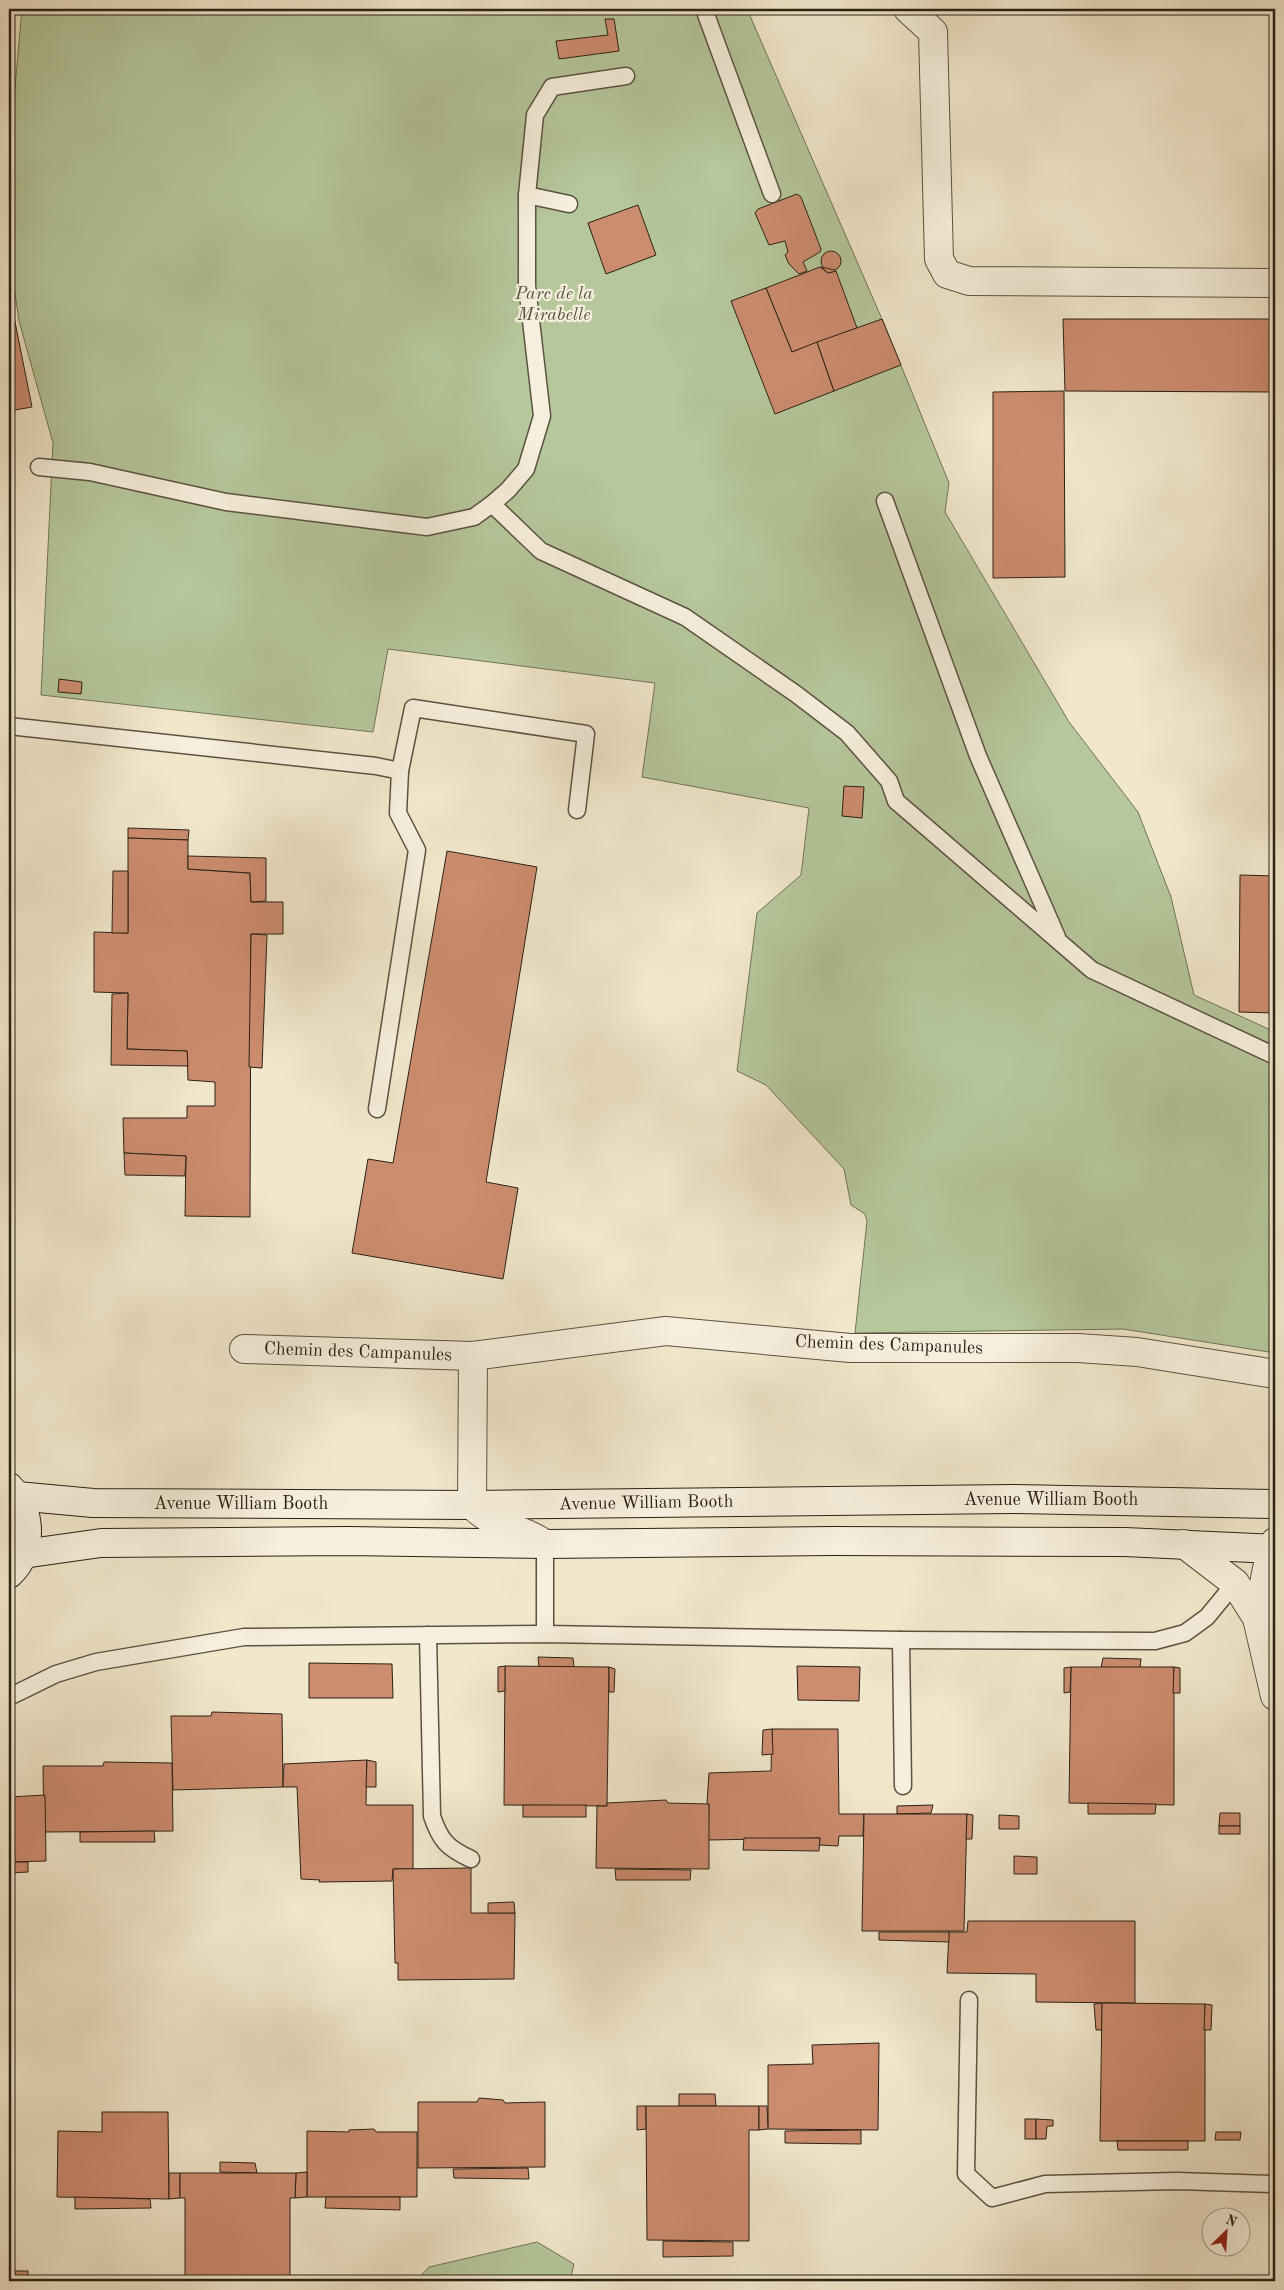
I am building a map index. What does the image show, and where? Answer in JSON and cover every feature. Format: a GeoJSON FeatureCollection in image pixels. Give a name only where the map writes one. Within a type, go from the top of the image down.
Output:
{"type":"FeatureCollection","features":[{"type":"Feature","properties":{"kind":"street"},"geometry":{"type":"LineString","coordinates":[[908,9],[933,32],[939,259],[947,274],[969,281],[1275,283]]}},
{"type":"Feature","properties":{"kind":"street","name":"Chemin des Campanules"},"geometry":{"type":"LineString","coordinates":[[244,1349],[473,1356],[666,1331],[850,1348],[1078,1348],[1137,1352],[1275,1374]]}},
{"type":"Feature","properties":{"kind":"street","name":"Chemin des Campanules"},"geometry":{"type":"LineString","coordinates":[[472,1505],[473,1356]]}},
{"type":"Feature","properties":{"kind":"street"},"geometry":{"type":"LineString","coordinates":[[13,1491],[26,1514],[28,1534],[16,1564]]}},
{"type":"Feature","properties":{"kind":"street","name":"Avenue William Booth"},"geometry":{"type":"LineString","coordinates":[[13,1491],[93,1503],[472,1505],[1012,1499],[1275,1504]]}},
{"type":"Feature","properties":{"kind":"street"},"geometry":{"type":"LineString","coordinates":[[472,1505],[484,1517],[504,1527],[535,1537],[544,1544]]}},
{"type":"Feature","properties":{"kind":"street"},"geometry":{"type":"LineString","coordinates":[[16,1564],[100,1543],[348,1541],[544,1544],[832,1541],[1125,1542],[1274,1547],[1257,1618]]}},
{"type":"Feature","properties":{"kind":"street"},"geometry":{"type":"LineString","coordinates":[[1184,1544],[1235,1583],[1257,1618],[1275,1696]]}},
{"type":"Feature","properties":{"kind":"lane"},"geometry":{"type":"LineString","coordinates":[[704,9],[772,194]]}},
{"type":"Feature","properties":{"kind":"lane"},"geometry":{"type":"LineString","coordinates":[[39,467],[90,472],[226,502],[427,527],[474,517],[508,490],[526,468],[542,416],[527,286],[527,194],[535,115],[552,87],[626,76]]}},
{"type":"Feature","properties":{"kind":"lane"},"geometry":{"type":"LineString","coordinates":[[527,194],[569,204]]}},
{"type":"Feature","properties":{"kind":"lane"},"geometry":{"type":"LineString","coordinates":[[885,501],[978,756],[1057,940]]}},
{"type":"Feature","properties":{"kind":"lane"},"geometry":{"type":"LineString","coordinates":[[492,504],[541,551],[684,617],[796,694],[847,733],[890,781],[896,801],[1092,970],[1275,1056]]}},
{"type":"Feature","properties":{"kind":"lane"},"geometry":{"type":"LineString","coordinates":[[377,1109],[417,850],[398,814],[400,771],[413,708],[586,734],[576,810]]}},
{"type":"Feature","properties":{"kind":"lane"},"geometry":{"type":"LineString","coordinates":[[9,726],[376,766],[400,771]]}},
{"type":"Feature","properties":{"kind":"lane"},"geometry":{"type":"LineString","coordinates":[[544,1544],[545,1634]]}},
{"type":"Feature","properties":{"kind":"lane"},"geometry":{"type":"LineString","coordinates":[[9,1696],[56,1674],[96,1662],[244,1637],[545,1634],[901,1640],[1155,1641],[1185,1633],[1207,1617],[1235,1583]]}},
{"type":"Feature","properties":{"kind":"lane"},"geometry":{"type":"LineString","coordinates":[[428,1636],[432,1816],[439,1837],[459,1854],[470,1859]]}},
{"type":"Feature","properties":{"kind":"lane"},"geometry":{"type":"LineString","coordinates":[[901,1640],[903,1786]]}},
{"type":"Feature","properties":{"kind":"lane"},"geometry":{"type":"LineString","coordinates":[[969,2000],[966,2174],[992,2198],[1045,2184],[1177,2181],[1275,2184]]}},
{"type":"Feature","properties":{"kind":"green space","name":"Parc de la Mirabelle"},"geometry":{"type":"Polygon","coordinates":[[[22,9],[747,9],[882,319],[949,483],[945,512],[1069,722],[1138,812],[1171,897],[1194,995],[1275,1032],[1275,1353],[1123,1329],[855,1333],[867,1221],[865,1214],[851,1205],[844,1169],[766,1085],[737,1071],[757,913],[801,875],[809,808],[642,777],[655,683],[388,649],[373,732],[41,695],[53,443],[19,321],[11,266],[9,187],[22,9]]]}},
{"type":"Feature","properties":{"kind":"green space"},"geometry":{"type":"Polygon","coordinates":[[[537,2242],[574,2264],[570,2281],[416,2281],[429,2267],[537,2242]]]}},
{"type":"Feature","properties":{"kind":"building"},"geometry":{"type":"Polygon","coordinates":[[[605,19],[614,19],[619,51],[559,59],[556,41],[608,35],[605,19]]]}},
{"type":"Feature","properties":{"kind":"building"},"geometry":{"type":"Polygon","coordinates":[[[797,194],[801,197],[821,249],[820,252],[803,262],[807,271],[799,274],[789,264],[785,255],[788,252],[785,241],[769,245],[755,213],[758,209],[797,194]]]}},
{"type":"Feature","properties":{"kind":"building"},"geometry":{"type":"Polygon","coordinates":[[[638,205],[656,255],[606,274],[588,223],[638,205]]]}},
{"type":"Feature","properties":{"kind":"building"},"geometry":{"type":"Polygon","coordinates":[[[831,251],[838,254],[841,261],[838,268],[831,271],[824,268],[821,261],[824,254],[831,251]]]}},
{"type":"Feature","properties":{"kind":"building"},"geometry":{"type":"Polygon","coordinates":[[[820,267],[828,273],[836,271],[857,328],[792,352],[766,288],[820,267]]]}},
{"type":"Feature","properties":{"kind":"building"},"geometry":{"type":"Polygon","coordinates":[[[821,267],[835,270],[836,271],[828,273],[821,267]]]}},
{"type":"Feature","properties":{"kind":"building"},"geometry":{"type":"Polygon","coordinates":[[[766,288],[792,352],[817,342],[834,391],[775,414],[731,301],[766,288]]]}},
{"type":"Feature","properties":{"kind":"building"},"geometry":{"type":"Polygon","coordinates":[[[9,292],[32,407],[9,411],[9,292]]]}},
{"type":"Feature","properties":{"kind":"building"},"geometry":{"type":"Polygon","coordinates":[[[882,319],[901,365],[834,391],[817,342],[882,319]]]}},
{"type":"Feature","properties":{"kind":"building"},"geometry":{"type":"Polygon","coordinates":[[[1063,319],[1275,319],[1275,392],[1065,391],[1063,319]]]}},
{"type":"Feature","properties":{"kind":"building"},"geometry":{"type":"Polygon","coordinates":[[[1064,391],[1065,577],[993,578],[993,392],[1064,391]]]}},
{"type":"Feature","properties":{"kind":"building"},"geometry":{"type":"Polygon","coordinates":[[[59,679],[82,682],[81,694],[58,692],[59,679]]]}},
{"type":"Feature","properties":{"kind":"building"},"geometry":{"type":"Polygon","coordinates":[[[844,786],[864,787],[862,818],[842,816],[844,786]]]}},
{"type":"Feature","properties":{"kind":"building"},"geometry":{"type":"Polygon","coordinates":[[[128,828],[189,830],[188,840],[128,838],[128,828]]]}},
{"type":"Feature","properties":{"kind":"building"},"geometry":{"type":"Polygon","coordinates":[[[128,838],[188,840],[188,869],[250,873],[251,902],[283,902],[283,934],[251,934],[250,1217],[185,1216],[186,1156],[124,1153],[123,1118],[187,1118],[187,1106],[215,1106],[215,1082],[188,1080],[187,1051],[127,1049],[128,993],[94,992],[94,932],[128,933],[128,838]]]}},
{"type":"Feature","properties":{"kind":"building"},"geometry":{"type":"Polygon","coordinates":[[[447,851],[537,867],[486,1182],[518,1188],[503,1279],[352,1253],[368,1159],[393,1163],[447,851]]]}},
{"type":"Feature","properties":{"kind":"building"},"geometry":{"type":"Polygon","coordinates":[[[188,856],[266,858],[266,901],[251,902],[250,873],[188,869],[188,856]]]}},
{"type":"Feature","properties":{"kind":"building"},"geometry":{"type":"Polygon","coordinates":[[[113,871],[128,871],[128,933],[112,933],[113,871]]]}},
{"type":"Feature","properties":{"kind":"building"},"geometry":{"type":"Polygon","coordinates":[[[1240,875],[1275,876],[1275,1013],[1239,1012],[1240,875]]]}},
{"type":"Feature","properties":{"kind":"building"},"geometry":{"type":"Polygon","coordinates":[[[251,934],[267,935],[262,1068],[249,1067],[251,934]]]}},
{"type":"Feature","properties":{"kind":"building"},"geometry":{"type":"Polygon","coordinates":[[[128,993],[127,1049],[187,1051],[188,1066],[111,1065],[112,994],[128,993]]]}},
{"type":"Feature","properties":{"kind":"building"},"geometry":{"type":"Polygon","coordinates":[[[124,1153],[186,1156],[185,1176],[125,1175],[124,1153]]]}},
{"type":"Feature","properties":{"kind":"building"},"geometry":{"type":"Polygon","coordinates":[[[538,1657],[573,1658],[574,1667],[539,1667],[538,1657]]]}},
{"type":"Feature","properties":{"kind":"building"},"geometry":{"type":"Polygon","coordinates":[[[1103,1658],[1141,1659],[1140,1668],[1101,1668],[1103,1658]]]}},
{"type":"Feature","properties":{"kind":"building"},"geometry":{"type":"Polygon","coordinates":[[[309,1663],[392,1664],[393,1698],[309,1698],[309,1663]]]}},
{"type":"Feature","properties":{"kind":"building"},"geometry":{"type":"Polygon","coordinates":[[[505,1666],[609,1667],[607,1806],[504,1805],[505,1666]]]}},
{"type":"Feature","properties":{"kind":"building"},"geometry":{"type":"Polygon","coordinates":[[[505,1666],[505,1691],[498,1692],[498,1667],[505,1666]]]}},
{"type":"Feature","properties":{"kind":"building"},"geometry":{"type":"Polygon","coordinates":[[[797,1666],[860,1667],[859,1701],[798,1700],[797,1666]]]}},
{"type":"Feature","properties":{"kind":"building"},"geometry":{"type":"Polygon","coordinates":[[[609,1667],[615,1669],[614,1692],[609,1692],[609,1667]]]}},
{"type":"Feature","properties":{"kind":"building"},"geometry":{"type":"Polygon","coordinates":[[[1071,1667],[1174,1667],[1174,1805],[1069,1803],[1071,1667]]]}},
{"type":"Feature","properties":{"kind":"building"},"geometry":{"type":"Polygon","coordinates":[[[1071,1667],[1070,1692],[1064,1693],[1064,1668],[1071,1667]]]}},
{"type":"Feature","properties":{"kind":"building"},"geometry":{"type":"Polygon","coordinates":[[[1174,1667],[1180,1668],[1180,1693],[1173,1693],[1174,1667]]]}},
{"type":"Feature","properties":{"kind":"building"},"geometry":{"type":"Polygon","coordinates":[[[212,1712],[282,1714],[283,1787],[173,1790],[171,1716],[211,1716],[212,1712]]]}},
{"type":"Feature","properties":{"kind":"building"},"geometry":{"type":"Polygon","coordinates":[[[772,1729],[838,1729],[839,1814],[864,1814],[863,1836],[839,1836],[838,1846],[819,1845],[820,1838],[708,1840],[709,1804],[707,1803],[709,1773],[771,1771],[772,1729]]]}},
{"type":"Feature","properties":{"kind":"building"},"geometry":{"type":"Polygon","coordinates":[[[772,1729],[773,1754],[762,1755],[763,1730],[772,1729]]]}},
{"type":"Feature","properties":{"kind":"building"},"geometry":{"type":"Polygon","coordinates":[[[367,1760],[366,1805],[413,1805],[413,1869],[393,1869],[392,1881],[319,1882],[320,1880],[301,1879],[297,1787],[283,1787],[284,1764],[367,1760]]]}},
{"type":"Feature","properties":{"kind":"building"},"geometry":{"type":"Polygon","coordinates":[[[367,1760],[376,1762],[376,1787],[366,1787],[367,1760]]]}},
{"type":"Feature","properties":{"kind":"building"},"geometry":{"type":"Polygon","coordinates":[[[104,1762],[172,1763],[173,1831],[44,1832],[43,1766],[103,1766],[104,1762]]]}},
{"type":"Feature","properties":{"kind":"building"},"geometry":{"type":"Polygon","coordinates":[[[45,1795],[46,1861],[9,1862],[9,1797],[45,1795]]]}},
{"type":"Feature","properties":{"kind":"building"},"geometry":{"type":"Polygon","coordinates":[[[666,1800],[668,1803],[709,1804],[709,1869],[596,1868],[597,1806],[607,1806],[607,1803],[666,1800]]]}},
{"type":"Feature","properties":{"kind":"building"},"geometry":{"type":"Polygon","coordinates":[[[1088,1803],[1156,1804],[1155,1814],[1088,1814],[1088,1803]]]}},
{"type":"Feature","properties":{"kind":"building"},"geometry":{"type":"Polygon","coordinates":[[[523,1805],[586,1805],[586,1817],[523,1817],[523,1805]]]}},
{"type":"Feature","properties":{"kind":"building"},"geometry":{"type":"Polygon","coordinates":[[[933,1805],[931,1813],[897,1814],[897,1806],[933,1805]]]}},
{"type":"Feature","properties":{"kind":"building"},"geometry":{"type":"Polygon","coordinates":[[[1220,1813],[1240,1813],[1240,1826],[1219,1826],[1220,1813]]]}},
{"type":"Feature","properties":{"kind":"building"},"geometry":{"type":"Polygon","coordinates":[[[864,1814],[967,1814],[964,1931],[862,1931],[864,1814]]]}},
{"type":"Feature","properties":{"kind":"building"},"geometry":{"type":"Polygon","coordinates":[[[967,1814],[973,1815],[972,1839],[966,1839],[967,1814]]]}},
{"type":"Feature","properties":{"kind":"building"},"geometry":{"type":"Polygon","coordinates":[[[999,1815],[1019,1816],[1019,1829],[999,1829],[999,1815]]]}},
{"type":"Feature","properties":{"kind":"building"},"geometry":{"type":"Polygon","coordinates":[[[1219,1826],[1240,1826],[1240,1834],[1219,1834],[1219,1826]]]}},
{"type":"Feature","properties":{"kind":"building"},"geometry":{"type":"Polygon","coordinates":[[[154,1831],[155,1842],[80,1842],[80,1832],[154,1831]]]}},
{"type":"Feature","properties":{"kind":"building"},"geometry":{"type":"Polygon","coordinates":[[[744,1838],[820,1838],[819,1851],[743,1850],[744,1838]]]}},
{"type":"Feature","properties":{"kind":"building"},"geometry":{"type":"Polygon","coordinates":[[[1014,1856],[1037,1857],[1037,1874],[1014,1874],[1014,1856]]]}},
{"type":"Feature","properties":{"kind":"building"},"geometry":{"type":"Polygon","coordinates":[[[9,1862],[28,1862],[28,1872],[9,1873],[9,1862]]]}},
{"type":"Feature","properties":{"kind":"building"},"geometry":{"type":"Polygon","coordinates":[[[471,1868],[471,1913],[515,1913],[514,1979],[398,1980],[398,1963],[395,1963],[393,1869],[471,1868]]]}},
{"type":"Feature","properties":{"kind":"building"},"geometry":{"type":"Polygon","coordinates":[[[615,1869],[691,1870],[690,1880],[616,1880],[615,1869]]]}},
{"type":"Feature","properties":{"kind":"building"},"geometry":{"type":"Polygon","coordinates":[[[514,1902],[515,1913],[488,1913],[488,1903],[514,1902]]]}},
{"type":"Feature","properties":{"kind":"building"},"geometry":{"type":"Polygon","coordinates":[[[968,1921],[1135,1921],[1135,2003],[1036,2002],[1036,1974],[947,1973],[949,1932],[967,1932],[968,1921]]]}},
{"type":"Feature","properties":{"kind":"building"},"geometry":{"type":"Polygon","coordinates":[[[879,1932],[949,1932],[949,1942],[879,1940],[879,1932]]]}},
{"type":"Feature","properties":{"kind":"building"},"geometry":{"type":"Polygon","coordinates":[[[1102,2003],[1102,2030],[1096,2030],[1094,2004],[1102,2003]]]}},
{"type":"Feature","properties":{"kind":"building"},"geometry":{"type":"Polygon","coordinates":[[[1102,2003],[1205,2004],[1205,2141],[1100,2141],[1102,2003]]]}},
{"type":"Feature","properties":{"kind":"building"},"geometry":{"type":"Polygon","coordinates":[[[1205,2004],[1212,2005],[1211,2030],[1204,2030],[1205,2004]]]}},
{"type":"Feature","properties":{"kind":"building"},"geometry":{"type":"Polygon","coordinates":[[[879,2043],[878,2130],[768,2129],[768,2065],[813,2064],[812,2045],[879,2043]]]}},
{"type":"Feature","properties":{"kind":"building"},"geometry":{"type":"Polygon","coordinates":[[[679,2094],[715,2094],[716,2106],[679,2106],[679,2094]]]}},
{"type":"Feature","properties":{"kind":"building"},"geometry":{"type":"Polygon","coordinates":[[[479,2098],[503,2100],[505,2103],[545,2102],[545,2167],[418,2168],[418,2102],[477,2102],[479,2098]]]}},
{"type":"Feature","properties":{"kind":"building"},"geometry":{"type":"Polygon","coordinates":[[[637,2106],[646,2106],[646,2129],[637,2130],[637,2106]]]}},
{"type":"Feature","properties":{"kind":"building"},"geometry":{"type":"Polygon","coordinates":[[[646,2106],[759,2106],[759,2130],[749,2130],[749,2241],[647,2240],[646,2106]]]}},
{"type":"Feature","properties":{"kind":"building"},"geometry":{"type":"Polygon","coordinates":[[[759,2106],[767,2106],[768,2129],[759,2130],[759,2106]]]}},
{"type":"Feature","properties":{"kind":"building"},"geometry":{"type":"Polygon","coordinates":[[[102,2112],[168,2112],[169,2199],[57,2197],[58,2131],[102,2132],[102,2112]]]}},
{"type":"Feature","properties":{"kind":"building"},"geometry":{"type":"Polygon","coordinates":[[[1025,2119],[1036,2119],[1036,2139],[1025,2139],[1025,2119]]]}},
{"type":"Feature","properties":{"kind":"building"},"geometry":{"type":"Polygon","coordinates":[[[1036,2119],[1053,2120],[1053,2126],[1047,2126],[1046,2139],[1036,2139],[1036,2119]]]}},
{"type":"Feature","properties":{"kind":"building"},"geometry":{"type":"Polygon","coordinates":[[[374,2129],[376,2132],[417,2132],[417,2197],[307,2197],[307,2131],[349,2132],[349,2130],[374,2129]]]}},
{"type":"Feature","properties":{"kind":"building"},"geometry":{"type":"Polygon","coordinates":[[[861,2130],[861,2144],[785,2143],[785,2131],[861,2130]]]}},
{"type":"Feature","properties":{"kind":"building"},"geometry":{"type":"Polygon","coordinates":[[[1216,2132],[1241,2132],[1240,2140],[1215,2140],[1216,2132]]]}},
{"type":"Feature","properties":{"kind":"building"},"geometry":{"type":"Polygon","coordinates":[[[1117,2141],[1188,2141],[1188,2150],[1118,2150],[1117,2141]]]}},
{"type":"Feature","properties":{"kind":"building"},"geometry":{"type":"Polygon","coordinates":[[[220,2162],[255,2163],[257,2173],[220,2172],[220,2162]]]}},
{"type":"Feature","properties":{"kind":"building"},"geometry":{"type":"Polygon","coordinates":[[[528,2168],[529,2179],[454,2178],[453,2169],[528,2168]]]}},
{"type":"Feature","properties":{"kind":"building"},"geometry":{"type":"Polygon","coordinates":[[[307,2172],[307,2197],[295,2198],[296,2173],[307,2172]]]}},
{"type":"Feature","properties":{"kind":"building"},"geometry":{"type":"Polygon","coordinates":[[[169,2173],[180,2173],[180,2198],[169,2199],[169,2173]]]}},
{"type":"Feature","properties":{"kind":"building"},"geometry":{"type":"Polygon","coordinates":[[[180,2173],[296,2173],[295,2198],[290,2198],[290,2281],[185,2281],[185,2198],[180,2198],[180,2173]]]}},
{"type":"Feature","properties":{"kind":"building"},"geometry":{"type":"Polygon","coordinates":[[[75,2197],[150,2199],[151,2208],[75,2209],[75,2197]]]}},
{"type":"Feature","properties":{"kind":"building"},"geometry":{"type":"Polygon","coordinates":[[[326,2197],[400,2197],[400,2210],[325,2208],[326,2197]]]}},
{"type":"Feature","properties":{"kind":"building"},"geometry":{"type":"Polygon","coordinates":[[[663,2241],[733,2242],[733,2256],[663,2257],[663,2241]]]}},
{"type":"Feature","properties":{"kind":"building"},"geometry":{"type":"Polygon","coordinates":[[[9,2271],[28,2271],[28,2281],[9,2281],[9,2271]]]}}]}
